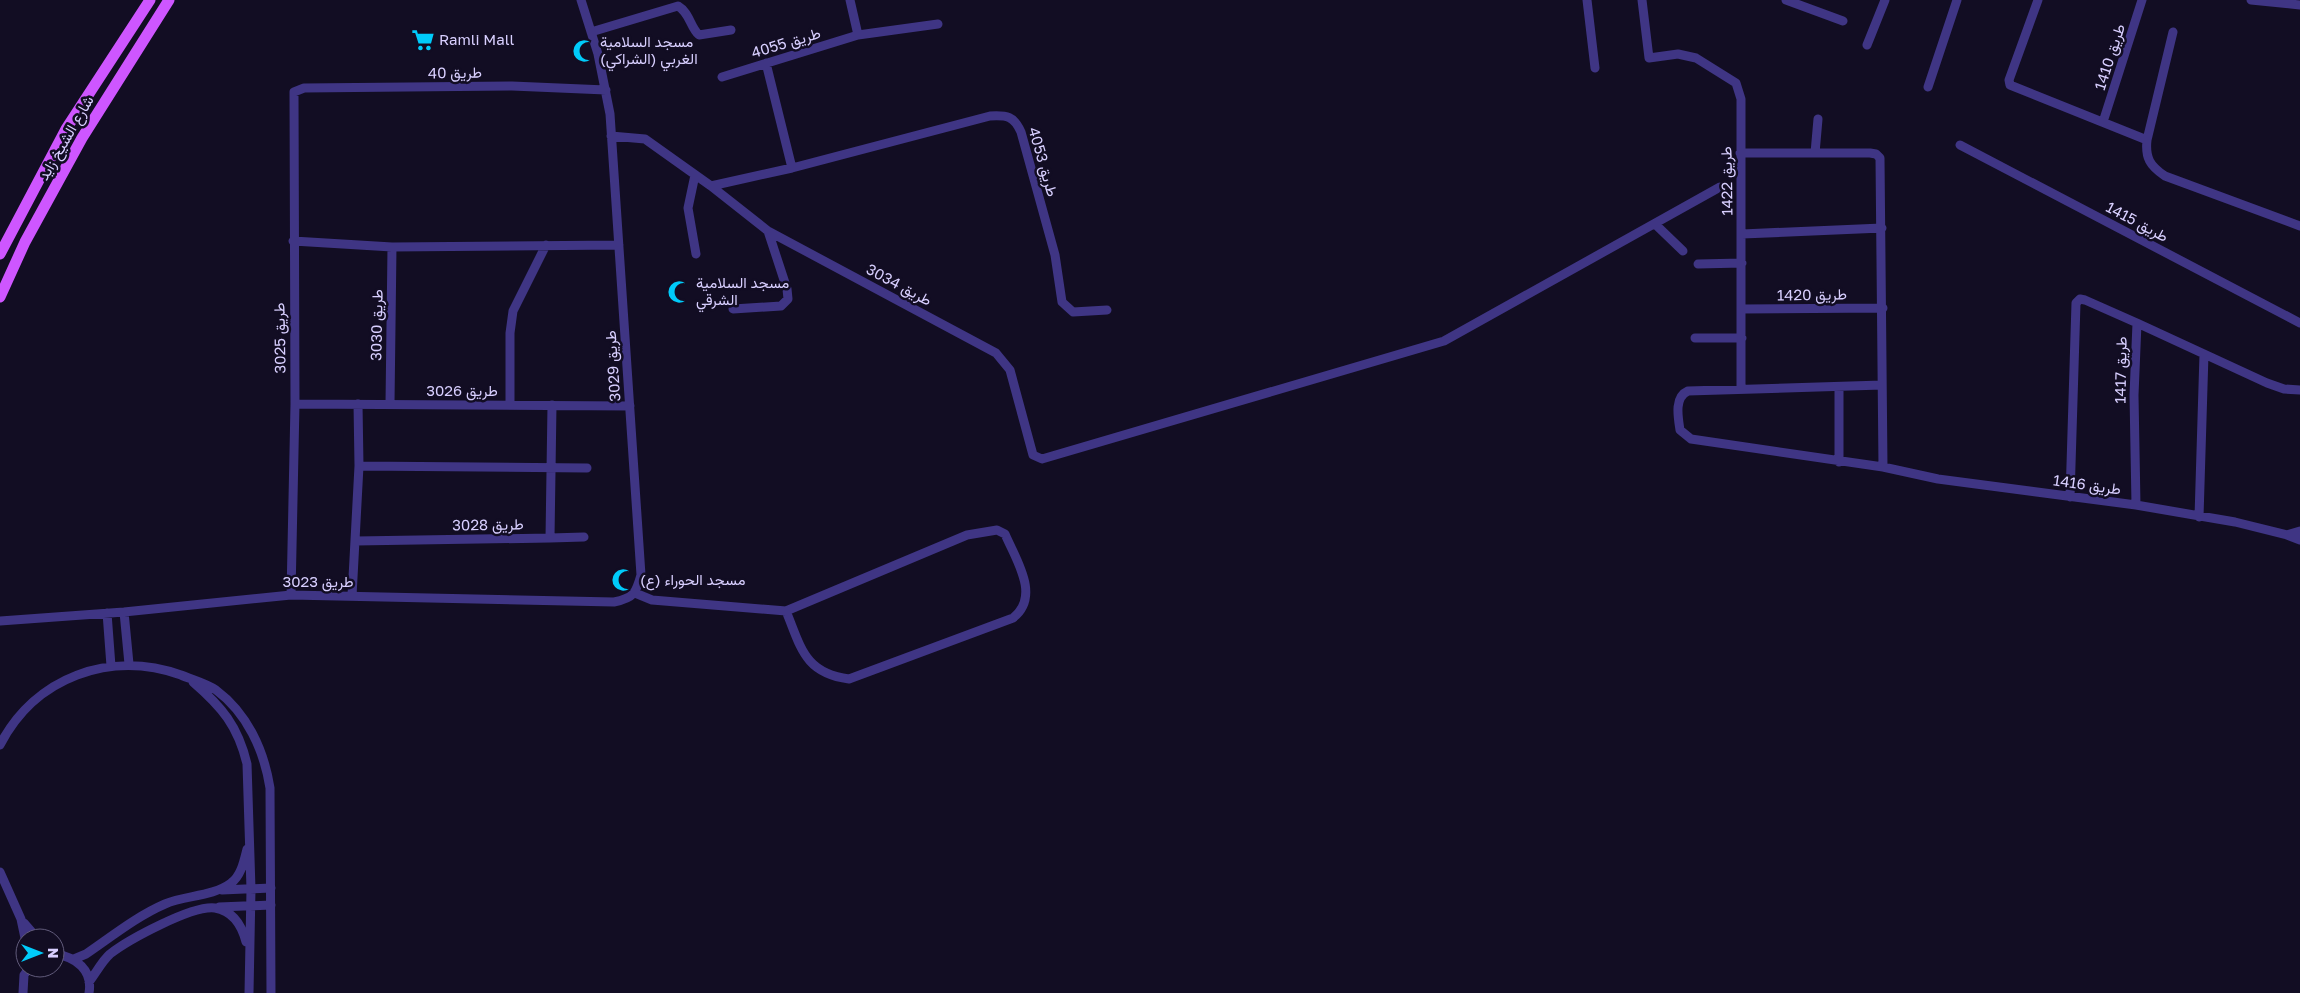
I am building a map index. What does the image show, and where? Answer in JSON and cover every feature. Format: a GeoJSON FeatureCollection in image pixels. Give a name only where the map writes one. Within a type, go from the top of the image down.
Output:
{"type":"FeatureCollection","features":[{"type":"Feature","properties":{"kind":"main road","name":"شارع الشيخ زايد"},"geometry":{"type":"LineString","coordinates":[[0,254],[66,129],[150,0]]}},
{"type":"Feature","properties":{"kind":"main road","name":"شارع الشيخ زايد"},"geometry":{"type":"LineString","coordinates":[[0,296],[25,242],[82,138],[170,0]]}},
{"type":"Feature","properties":{"kind":"street","name":"طريق 3029"},"geometry":{"type":"LineString","coordinates":[[581,0],[592,32],[606,90],[611,136],[641,575],[635,593]]}},
{"type":"Feature","properties":{"kind":"street"},"geometry":{"type":"LineString","coordinates":[[850,0],[858,35]]}},
{"type":"Feature","properties":{"kind":"street"},"geometry":{"type":"LineString","coordinates":[[1587,0],[1594,68]]}},
{"type":"Feature","properties":{"kind":"street"},"geometry":{"type":"LineString","coordinates":[[1786,0],[1843,21]]}},
{"type":"Feature","properties":{"kind":"street"},"geometry":{"type":"LineString","coordinates":[[1867,45],[1885,0]]}},
{"type":"Feature","properties":{"kind":"street"},"geometry":{"type":"LineString","coordinates":[[1928,87],[1956,0]]}},
{"type":"Feature","properties":{"kind":"street"},"geometry":{"type":"LineString","coordinates":[[2038,0],[2009,80],[2010,85],[2147,140]]}},
{"type":"Feature","properties":{"kind":"street","name":"طريق 1410"},"geometry":{"type":"LineString","coordinates":[[2103,122],[2142,0]]}},
{"type":"Feature","properties":{"kind":"street"},"geometry":{"type":"LineString","coordinates":[[2251,0],[2300,6]]}},
{"type":"Feature","properties":{"kind":"street","name":"طريق 1422"},"geometry":{"type":"LineString","coordinates":[[1643,3],[1649,58],[1678,54],[1696,58],[1736,83],[1741,99],[1741,388]]}},
{"type":"Feature","properties":{"kind":"street"},"geometry":{"type":"LineString","coordinates":[[592,32],[678,6],[688,15],[695,31],[700,36],[731,30]]}},
{"type":"Feature","properties":{"kind":"street","name":"طريق 4055"},"geometry":{"type":"LineString","coordinates":[[722,77],[858,35],[938,24]]}},
{"type":"Feature","properties":{"kind":"street"},"geometry":{"type":"LineString","coordinates":[[2173,32],[2147,140],[2146,153],[2148,160],[2155,169],[2165,176],[2300,226]]}},
{"type":"Feature","properties":{"kind":"street"},"geometry":{"type":"LineString","coordinates":[[766,63],[792,168]]}},
{"type":"Feature","properties":{"kind":"street","name":"طريق 40"},"geometry":{"type":"LineString","coordinates":[[304,88],[512,86],[606,90]]}},
{"type":"Feature","properties":{"kind":"street","name":"طريق 3025"},"geometry":{"type":"LineString","coordinates":[[291,595],[294,404],[292,96],[294,92],[304,88]]}},
{"type":"Feature","properties":{"kind":"street","name":"طريق 4053"},"geometry":{"type":"LineString","coordinates":[[711,186],[792,168],[990,116],[1008,115],[1017,121],[1021,132],[1055,255],[1062,302],[1073,312],[1107,310]]}},
{"type":"Feature","properties":{"kind":"street"},"geometry":{"type":"LineString","coordinates":[[1815,153],[1818,119]]}},
{"type":"Feature","properties":{"kind":"street","name":"طريق 3034"},"geometry":{"type":"LineString","coordinates":[[611,136],[645,139],[695,174],[768,231],[996,353],[1010,370],[1033,455],[1037,458],[1052,456],[1444,341],[1655,224]]}},
{"type":"Feature","properties":{"kind":"street","name":"طريق 1415"},"geometry":{"type":"LineString","coordinates":[[1960,145],[2300,323]]}},
{"type":"Feature","properties":{"kind":"street"},"geometry":{"type":"LineString","coordinates":[[1740,153],[1873,153],[1878,156],[1882,228],[1883,467]]}},
{"type":"Feature","properties":{"kind":"street"},"geometry":{"type":"LineString","coordinates":[[695,174],[688,208],[696,254]]}},
{"type":"Feature","properties":{"kind":"street"},"geometry":{"type":"LineString","coordinates":[[1684,251],[1655,224],[1720,187]]}},
{"type":"Feature","properties":{"kind":"street"},"geometry":{"type":"LineString","coordinates":[[1742,234],[1882,228]]}},
{"type":"Feature","properties":{"kind":"street"},"geometry":{"type":"LineString","coordinates":[[733,309],[781,306],[788,299],[787,289],[768,231]]}},
{"type":"Feature","properties":{"kind":"street"},"geometry":{"type":"LineString","coordinates":[[292,241],[392,246],[619,245]]}},
{"type":"Feature","properties":{"kind":"street"},"geometry":{"type":"LineString","coordinates":[[510,405],[510,333],[513,311],[546,245]]}},
{"type":"Feature","properties":{"kind":"street","name":"طريق 3030"},"geometry":{"type":"LineString","coordinates":[[390,404],[392,246]]}},
{"type":"Feature","properties":{"kind":"street"},"geometry":{"type":"LineString","coordinates":[[1698,264],[1742,263]]}},
{"type":"Feature","properties":{"kind":"street"},"geometry":{"type":"LineString","coordinates":[[2070,497],[2076,303],[2080,299],[2085,300],[2137,323]]}},
{"type":"Feature","properties":{"kind":"street","name":"طريق 1420"},"geometry":{"type":"LineString","coordinates":[[1742,309],[1883,308]]}},
{"type":"Feature","properties":{"kind":"street","name":"طريق 1417"},"geometry":{"type":"LineString","coordinates":[[2136,505],[2134,395],[2137,323],[2267,383],[2284,389],[2300,390]]}},
{"type":"Feature","properties":{"kind":"street"},"geometry":{"type":"LineString","coordinates":[[1695,338],[1742,338]]}},
{"type":"Feature","properties":{"kind":"street"},"geometry":{"type":"LineString","coordinates":[[2199,517],[2204,354]]}},
{"type":"Feature","properties":{"kind":"street"},"geometry":{"type":"LineString","coordinates":[[1741,388],[1882,385]]}},
{"type":"Feature","properties":{"kind":"street"},"geometry":{"type":"LineString","coordinates":[[1839,387],[1839,462]]}},
{"type":"Feature","properties":{"kind":"street","name":"طريق 1416"},"geometry":{"type":"LineString","coordinates":[[1741,388],[1688,391],[1681,395],[1678,407],[1680,430],[1686,438],[1883,467],[1938,478],[2136,505],[2235,522],[2300,540]]}},
{"type":"Feature","properties":{"kind":"street","name":"طريق 3026"},"geometry":{"type":"LineString","coordinates":[[294,404],[630,406]]}},
{"type":"Feature","properties":{"kind":"street"},"geometry":{"type":"LineString","coordinates":[[352,596],[359,466],[358,404]]}},
{"type":"Feature","properties":{"kind":"street"},"geometry":{"type":"LineString","coordinates":[[550,538],[552,405]]}},
{"type":"Feature","properties":{"kind":"street"},"geometry":{"type":"LineString","coordinates":[[359,466],[587,468]]}},
{"type":"Feature","properties":{"kind":"street"},"geometry":{"type":"LineString","coordinates":[[635,593],[652,600],[786,611],[967,534],[985,530],[997,530],[1005,534],[1026,586],[1027,597],[1026,604],[1013,618],[849,679],[835,677],[815,668],[805,656],[786,611]]}},
{"type":"Feature","properties":{"kind":"street"},"geometry":{"type":"LineString","coordinates":[[2287,535],[2300,531]]}},
{"type":"Feature","properties":{"kind":"street","name":"طريق 3028"},"geometry":{"type":"LineString","coordinates":[[356,541],[584,537]]}},
{"type":"Feature","properties":{"kind":"street","name":"طريق 3023"},"geometry":{"type":"LineString","coordinates":[[0,621],[124,612],[291,595],[614,602],[628,599],[635,593]]}},
{"type":"Feature","properties":{"kind":"street"},"geometry":{"type":"LineString","coordinates":[[124,612],[129,664]]}},
{"type":"Feature","properties":{"kind":"street"},"geometry":{"type":"LineString","coordinates":[[107,613],[111,666]]}},
{"type":"Feature","properties":{"kind":"street"},"geometry":{"type":"LineString","coordinates":[[0,745],[11,724],[46,690],[66,680],[111,666],[129,664],[163,669],[216,691],[241,715],[259,744],[270,788],[272,888],[271,993]]}},
{"type":"Feature","properties":{"kind":"street"},"geometry":{"type":"LineString","coordinates":[[186,677],[216,702],[233,724],[243,746],[249,787],[251,889],[249,993]]}},
{"type":"Feature","properties":{"kind":"street"},"geometry":{"type":"LineString","coordinates":[[220,890],[232,882],[239,873],[250,834]]}},
{"type":"Feature","properties":{"kind":"street"},"geometry":{"type":"LineString","coordinates":[[0,872],[22,928]]}},
{"type":"Feature","properties":{"kind":"street"},"geometry":{"type":"LineString","coordinates":[[65,956],[86,954],[163,904],[220,890],[272,888]]}},
{"type":"Feature","properties":{"kind":"street"},"geometry":{"type":"LineString","coordinates":[[89,982],[109,955],[152,928],[196,912],[214,908],[271,904]]}},
{"type":"Feature","properties":{"kind":"street"},"geometry":{"type":"LineString","coordinates":[[214,908],[225,912],[240,924],[249,953]]}},
{"type":"Feature","properties":{"kind":"street"},"geometry":{"type":"LineString","coordinates":[[20,919],[28,928]]}},
{"type":"Feature","properties":{"kind":"street"},"geometry":{"type":"LineString","coordinates":[[65,955],[81,965],[89,982],[89,993]]}},
{"type":"Feature","properties":{"kind":"street"},"geometry":{"type":"LineString","coordinates":[[22,993],[26,978]]}},
{"type":"Feature","properties":{"kind":"place","name":"Ramli Mall"},"geometry":{"type":"Point","coordinates":[423,40]}},
{"type":"Feature","properties":{"kind":"place","name":"مسجد السلامية الغربي (الشراكي)"},"geometry":{"type":"Point","coordinates":[584,51]}},
{"type":"Feature","properties":{"kind":"place","name":"مسجد السلامية الشرقي"},"geometry":{"type":"Point","coordinates":[679,292]}},
{"type":"Feature","properties":{"kind":"place","name":"مسجد الحوراء (ع)"},"geometry":{"type":"Point","coordinates":[623,580]}}]}
